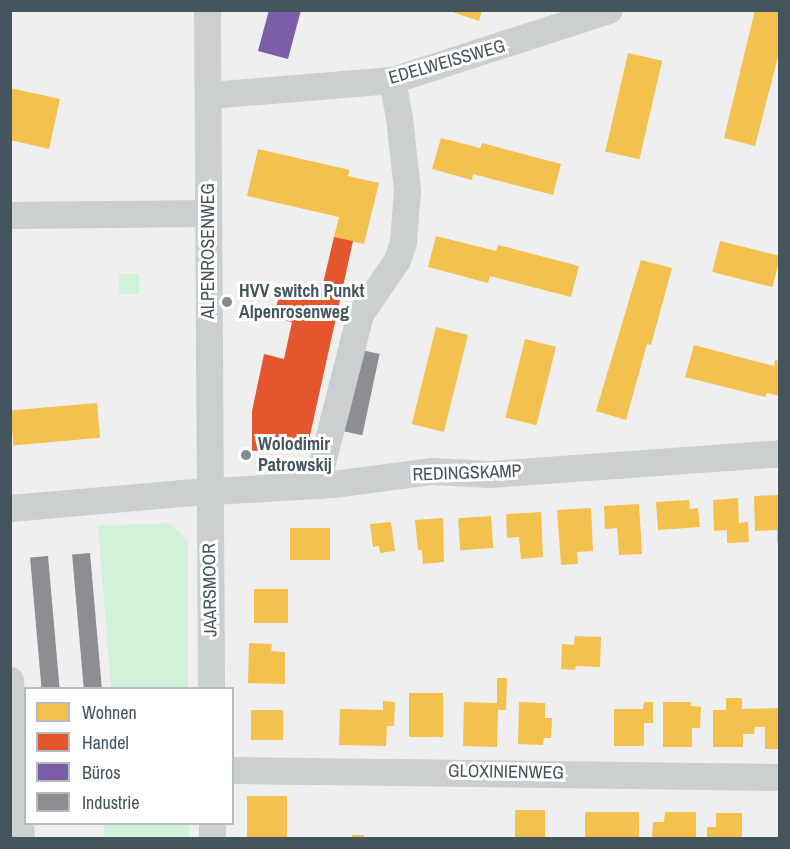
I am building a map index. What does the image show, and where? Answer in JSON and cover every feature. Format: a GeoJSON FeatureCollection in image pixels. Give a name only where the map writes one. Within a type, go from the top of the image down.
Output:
{"type":"FeatureCollection","features":[{"type":"Feature","properties":{"kind":"street","name":"ALPENROSENWEG"},"geometry":{"type":"LineString","coordinates":[[207,10],[209,95],[208,492]]}},
{"type":"Feature","properties":{"kind":"street","name":"EDELWEISSWEG"},"geometry":{"type":"LineString","coordinates":[[209,95],[392,80],[609,10]]}},
{"type":"Feature","properties":{"kind":"street"},"geometry":{"type":"LineString","coordinates":[[320,485],[321,467],[360,314],[397,260],[403,241],[407,190],[399,117],[392,80]]}},
{"type":"Feature","properties":{"kind":"street"},"geometry":{"type":"LineString","coordinates":[[10,215],[207,213]]}},
{"type":"Feature","properties":{"kind":"street","name":"REDINGSKAMP"},"geometry":{"type":"LineString","coordinates":[[10,508],[320,485],[432,471],[490,474],[780,453]]}},
{"type":"Feature","properties":{"kind":"street","name":"JAARSMOOR"},"geometry":{"type":"LineString","coordinates":[[208,492],[211,687]]}},
{"type":"Feature","properties":{"kind":"street"},"geometry":{"type":"LineString","coordinates":[[10,680],[21,838]]}},
{"type":"Feature","properties":{"kind":"street","name":"GLOXINIENWEG"},"geometry":{"type":"LineString","coordinates":[[234,770],[780,777]]}},
{"type":"Feature","properties":{"kind":"green space"},"geometry":{"type":"Polygon","coordinates":[[[119,274],[139,274],[139,294],[119,294],[119,274]]]}},
{"type":"Feature","properties":{"kind":"green space"},"geometry":{"type":"Polygon","coordinates":[[[168,523],[188,540],[188,687],[111,687],[98,526],[168,523]]]}},
{"type":"Feature","properties":{"kind":"green space"},"geometry":{"type":"Polygon","coordinates":[[[104,825],[189,825],[189,838],[104,838],[104,825]]]}},
{"type":"Feature","properties":{"kind":"building: Wohnen"},"geometry":{"type":"Polygon","coordinates":[[[446,10],[482,10],[479,21],[446,10]]]}},
{"type":"Feature","properties":{"kind":"building: Wohnen"},"geometry":{"type":"Polygon","coordinates":[[[755,10],[780,10],[780,49],[755,146],[724,138],[755,10]]]}},
{"type":"Feature","properties":{"kind":"building: Wohnen"},"geometry":{"type":"Polygon","coordinates":[[[628,53],[662,61],[639,159],[605,151],[628,53]]]}},
{"type":"Feature","properties":{"kind":"building: Wohnen"},"geometry":{"type":"Polygon","coordinates":[[[10,88],[60,99],[49,149],[10,140],[10,88]]]}},
{"type":"Feature","properties":{"kind":"building: Wohnen"},"geometry":{"type":"Polygon","coordinates":[[[441,138],[480,148],[482,143],[561,164],[553,195],[473,174],[472,180],[432,169],[441,138]]]}},
{"type":"Feature","properties":{"kind":"building: Wohnen"},"geometry":{"type":"Polygon","coordinates":[[[258,149],[350,170],[348,176],[379,183],[364,244],[334,237],[339,217],[247,196],[258,149]]]}},
{"type":"Feature","properties":{"kind":"building: Wohnen"},"geometry":{"type":"Polygon","coordinates":[[[436,236],[496,251],[498,245],[579,266],[571,297],[490,276],[488,283],[428,267],[436,236]]]}},
{"type":"Feature","properties":{"kind":"building: Wohnen"},"geometry":{"type":"Polygon","coordinates":[[[720,241],[780,256],[772,287],[712,272],[720,241]]]}},
{"type":"Feature","properties":{"kind":"building: Wohnen"},"geometry":{"type":"Polygon","coordinates":[[[641,260],[672,268],[651,345],[647,344],[626,420],[596,411],[641,260]]]}},
{"type":"Feature","properties":{"kind":"building: Wohnen"},"geometry":{"type":"Polygon","coordinates":[[[436,327],[468,335],[444,432],[412,424],[436,327]]]}},
{"type":"Feature","properties":{"kind":"building: Wohnen"},"geometry":{"type":"Polygon","coordinates":[[[525,339],[556,347],[536,425],[505,418],[525,339]]]}},
{"type":"Feature","properties":{"kind":"building: Wohnen"},"geometry":{"type":"Polygon","coordinates":[[[694,345],[774,366],[775,360],[780,361],[780,396],[767,393],[765,397],[685,377],[694,345]]]}},
{"type":"Feature","properties":{"kind":"building: Wohnen"},"geometry":{"type":"Polygon","coordinates":[[[97,403],[100,438],[13,445],[10,411],[97,403]]]}},
{"type":"Feature","properties":{"kind":"building: Wohnen"},"geometry":{"type":"Polygon","coordinates":[[[780,495],[780,543],[777,543],[777,530],[755,531],[754,496],[780,495]]]}},
{"type":"Feature","properties":{"kind":"building: Wohnen"},"geometry":{"type":"Polygon","coordinates":[[[738,498],[739,523],[748,522],[749,542],[727,543],[727,530],[714,531],[713,500],[738,498]]]}},
{"type":"Feature","properties":{"kind":"building: Wohnen"},"geometry":{"type":"Polygon","coordinates":[[[689,500],[690,509],[698,508],[700,527],[658,530],[656,502],[689,500]]]}},
{"type":"Feature","properties":{"kind":"building: Wohnen"},"geometry":{"type":"Polygon","coordinates":[[[639,504],[642,554],[619,555],[617,528],[605,529],[604,506],[639,504]]]}},
{"type":"Feature","properties":{"kind":"building: Wohnen"},"geometry":{"type":"Polygon","coordinates":[[[591,508],[593,551],[577,552],[578,564],[561,565],[557,510],[591,508]]]}},
{"type":"Feature","properties":{"kind":"building: Wohnen"},"geometry":{"type":"Polygon","coordinates":[[[541,512],[543,557],[521,559],[519,537],[507,538],[506,514],[541,512]]]}},
{"type":"Feature","properties":{"kind":"building: Wohnen"},"geometry":{"type":"Polygon","coordinates":[[[491,516],[493,548],[460,550],[458,518],[491,516]]]}},
{"type":"Feature","properties":{"kind":"building: Wohnen"},"geometry":{"type":"Polygon","coordinates":[[[443,518],[444,562],[423,564],[422,550],[418,550],[415,520],[443,518]]]}},
{"type":"Feature","properties":{"kind":"building: Wohnen"},"geometry":{"type":"Polygon","coordinates":[[[391,522],[395,551],[380,553],[379,546],[373,547],[370,524],[391,522]]]}},
{"type":"Feature","properties":{"kind":"building: Wohnen"},"geometry":{"type":"Polygon","coordinates":[[[290,528],[330,528],[330,560],[290,560],[290,528]]]}},
{"type":"Feature","properties":{"kind":"building: Wohnen"},"geometry":{"type":"Polygon","coordinates":[[[254,589],[288,589],[288,623],[254,623],[254,589]]]}},
{"type":"Feature","properties":{"kind":"building: Wohnen"},"geometry":{"type":"Polygon","coordinates":[[[575,636],[601,637],[600,667],[576,666],[575,670],[561,669],[562,644],[574,645],[575,636]]]}},
{"type":"Feature","properties":{"kind":"building: Wohnen"},"geometry":{"type":"Polygon","coordinates":[[[249,643],[272,644],[271,651],[285,652],[285,684],[248,683],[249,643]]]}},
{"type":"Feature","properties":{"kind":"building: Wohnen"},"geometry":{"type":"Polygon","coordinates":[[[497,678],[507,678],[506,710],[498,710],[497,747],[463,746],[464,702],[497,703],[497,678]]]}},
{"type":"Feature","properties":{"kind":"building: Wohnen"},"geometry":{"type":"Polygon","coordinates":[[[409,693],[443,693],[443,737],[409,737],[409,693]]]}},
{"type":"Feature","properties":{"kind":"building: Wohnen"},"geometry":{"type":"Polygon","coordinates":[[[726,698],[742,698],[742,709],[780,708],[780,749],[765,749],[765,727],[755,727],[754,734],[743,734],[743,747],[713,747],[713,710],[726,710],[726,698]]]}},
{"type":"Feature","properties":{"kind":"building: Wohnen"},"geometry":{"type":"Polygon","coordinates":[[[383,701],[395,702],[394,726],[387,726],[386,746],[339,745],[340,709],[383,710],[383,701]]]}},
{"type":"Feature","properties":{"kind":"building: Wohnen"},"geometry":{"type":"Polygon","coordinates":[[[519,702],[545,703],[545,718],[552,718],[551,738],[544,738],[543,745],[518,744],[519,702]]]}},
{"type":"Feature","properties":{"kind":"building: Wohnen"},"geometry":{"type":"Polygon","coordinates":[[[644,702],[653,702],[653,723],[644,723],[644,746],[614,746],[614,709],[643,709],[644,702]]]}},
{"type":"Feature","properties":{"kind":"building: Wohnen"},"geometry":{"type":"Polygon","coordinates":[[[663,702],[691,702],[691,706],[701,707],[700,728],[692,728],[692,747],[663,747],[663,702]]]}},
{"type":"Feature","properties":{"kind":"building: Wohnen"},"geometry":{"type":"Polygon","coordinates":[[[251,710],[283,710],[283,740],[251,740],[251,710]]]}},
{"type":"Feature","properties":{"kind":"building: Wohnen"},"geometry":{"type":"Polygon","coordinates":[[[247,796],[287,796],[287,838],[247,838],[247,796]]]}},
{"type":"Feature","properties":{"kind":"building: Wohnen"},"geometry":{"type":"Polygon","coordinates":[[[515,810],[545,810],[545,838],[515,838],[515,810]]]}},
{"type":"Feature","properties":{"kind":"building: Wohnen"},"geometry":{"type":"Polygon","coordinates":[[[585,812],[639,812],[639,838],[585,838],[585,812]]]}},
{"type":"Feature","properties":{"kind":"building: Wohnen"},"geometry":{"type":"Polygon","coordinates":[[[665,812],[696,812],[696,838],[652,838],[653,822],[664,822],[665,812]]]}},
{"type":"Feature","properties":{"kind":"building: Wohnen"},"geometry":{"type":"Polygon","coordinates":[[[716,813],[742,813],[742,838],[707,838],[707,827],[716,827],[716,813]]]}},
{"type":"Feature","properties":{"kind":"building: Wohnen"},"geometry":{"type":"Polygon","coordinates":[[[352,835],[364,835],[364,838],[352,838],[352,835]]]}},
{"type":"Feature","properties":{"kind":"building: Handel"},"geometry":{"type":"Polygon","coordinates":[[[334,237],[353,241],[307,449],[252,451],[252,411],[264,354],[284,359],[292,322],[273,318],[282,286],[320,296],[334,237]]]}},
{"type":"Feature","properties":{"kind":"building: Büros"},"geometry":{"type":"Polygon","coordinates":[[[269,10],[301,10],[288,59],[258,51],[269,10]]]}},
{"type":"Feature","properties":{"kind":"building: Industrie"},"geometry":{"type":"Polygon","coordinates":[[[361,350],[380,354],[362,435],[344,431],[361,350]]]}},
{"type":"Feature","properties":{"kind":"building: Industrie"},"geometry":{"type":"Polygon","coordinates":[[[90,553],[102,687],[84,687],[72,555],[90,553]]]}},
{"type":"Feature","properties":{"kind":"building: Industrie"},"geometry":{"type":"Polygon","coordinates":[[[48,556],[59,687],[41,687],[30,558],[48,556]]]}},
{"type":"Feature","properties":{"kind":"place","name":"HVV switch Punkt Alpenrosenweg"},"geometry":{"type":"Point","coordinates":[227,302]}},
{"type":"Feature","properties":{"kind":"place","name":"Wolodimir Patrowskij"},"geometry":{"type":"Point","coordinates":[246,455]}}]}
